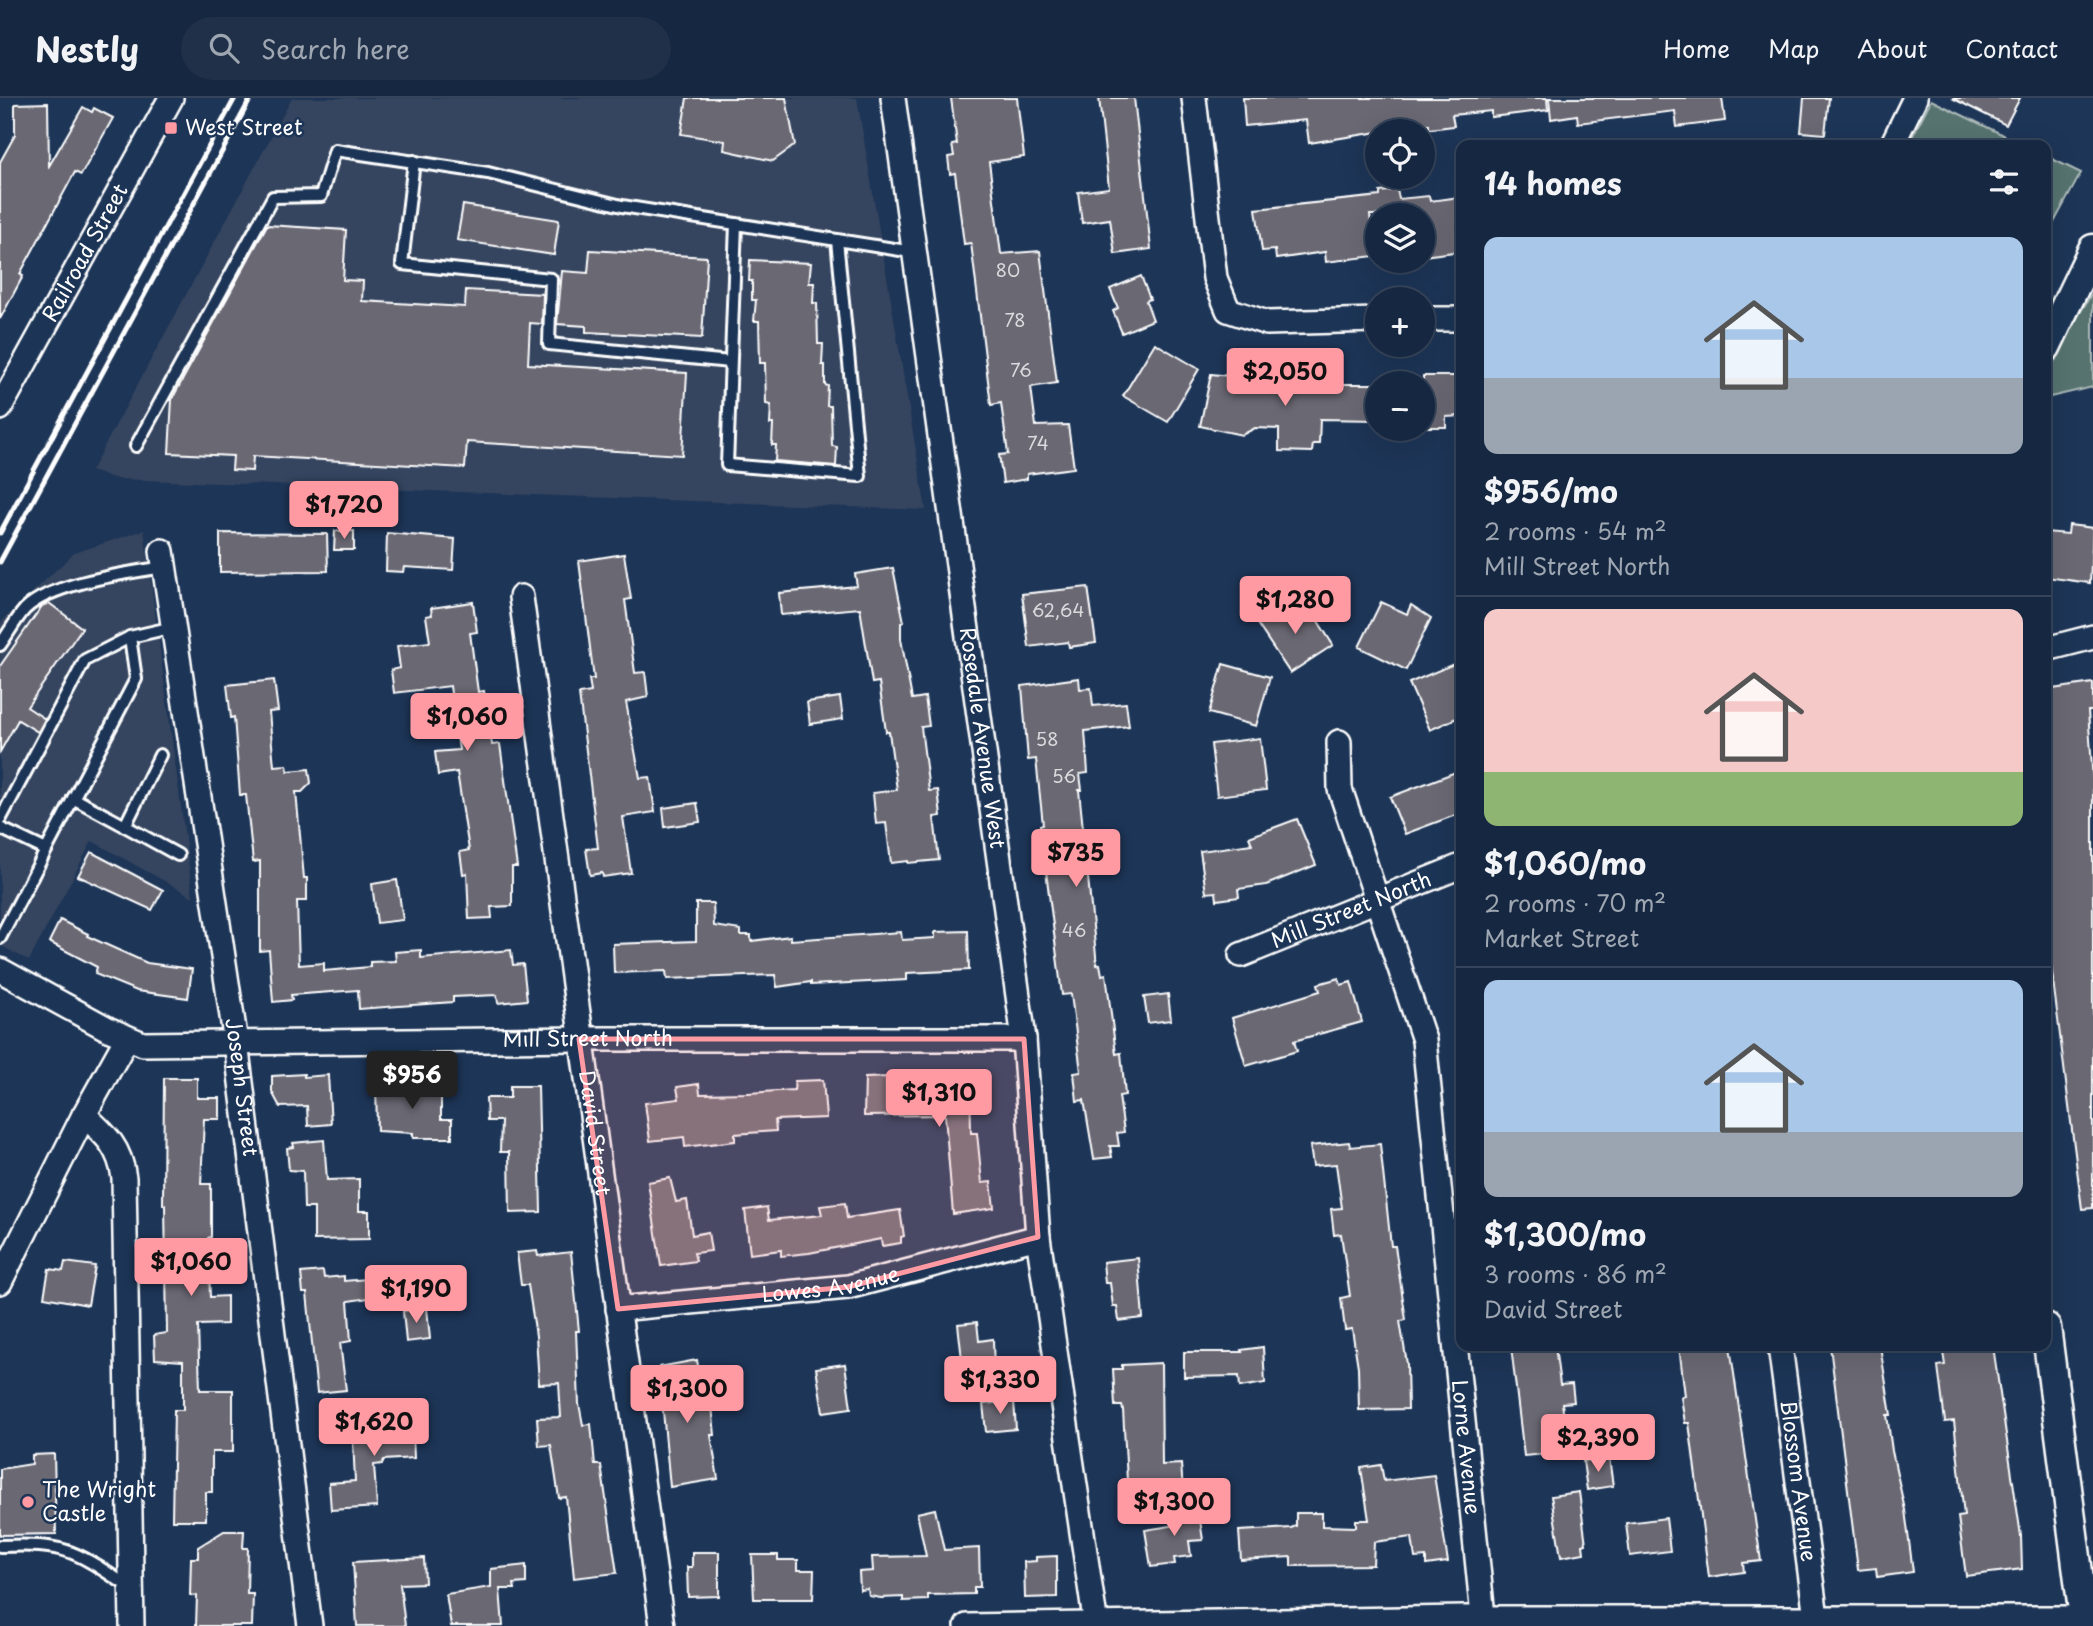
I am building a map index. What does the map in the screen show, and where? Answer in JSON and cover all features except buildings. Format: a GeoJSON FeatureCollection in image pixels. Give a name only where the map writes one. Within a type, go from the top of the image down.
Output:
{"type":"FeatureCollection","features":[{"type":"Feature","properties":{"kind":"street","name":"Railroad Street"},"geometry":{"type":"LineString","coordinates":[[0,408],[171,98]]}},
{"type":"Feature","properties":{"kind":"street","name":"Rosedale Avenue West"},"geometry":{"type":"LineString","coordinates":[[893,98],[1024,1039],[1038,1237],[1096,1624]]}},
{"type":"Feature","properties":{"kind":"street"},"geometry":{"type":"LineString","coordinates":[[1194,98],[1215,278],[1228,310],[1267,323],[1365,320]]}},
{"type":"Feature","properties":{"kind":"street"},"geometry":{"type":"LineString","coordinates":[[1894,140],[1915,98]]}},
{"type":"Feature","properties":{"kind":"street"},"geometry":{"type":"LineString","coordinates":[[2051,337],[2093,249]]}},
{"type":"Feature","properties":{"kind":"street"},"geometry":{"type":"LineString","coordinates":[[1435,319],[1456,319]]}},
{"type":"Feature","properties":{"kind":"street","name":"Joseph Street"},"geometry":{"type":"LineString","coordinates":[[163,559],[236,1043],[310,1626]]}},
{"type":"Feature","properties":{"kind":"street","name":"David Street"},"geometry":{"type":"LineString","coordinates":[[521,597],[579,1039],[662,1626]]}},
{"type":"Feature","properties":{"kind":"street"},"geometry":{"type":"LineString","coordinates":[[2051,648],[2093,637]]}},
{"type":"Feature","properties":{"kind":"street","name":"Lorne Avenue"},"geometry":{"type":"LineString","coordinates":[[1339,742],[1340,789],[1379,898],[1424,1040],[1483,1622]]}},
{"type":"Feature","properties":{"kind":"street","name":"Mill Street North"},"geometry":{"type":"LineString","coordinates":[[1241,955],[1456,868]]}},
{"type":"Feature","properties":{"kind":"street","name":"Mill Street North"},"geometry":{"type":"LineString","coordinates":[[0,970],[127,1038],[144,1044],[579,1039],[1024,1039]]}},
{"type":"Feature","properties":{"kind":"street"},"geometry":{"type":"LineString","coordinates":[[0,1282],[84,1115],[127,1038]]}},
{"type":"Feature","properties":{"kind":"street"},"geometry":{"type":"LineString","coordinates":[[84,1115],[114,1142],[122,1161],[124,1178],[132,1626]]}},
{"type":"Feature","properties":{"kind":"street","name":"Lowes Avenue"},"geometry":{"type":"LineString","coordinates":[[618,1309],[848,1287],[1038,1237]]}},
{"type":"Feature","properties":{"kind":"street","name":"Blossom Avenue"},"geometry":{"type":"LineString","coordinates":[[1781,1351],[1816,1617]]}},
{"type":"Feature","properties":{"kind":"street"},"geometry":{"type":"LineString","coordinates":[[967,1626],[1816,1617],[2087,1621],[2049,1351]]}},
{"type":"Feature","properties":{"kind":"lane"},"geometry":{"type":"LineString","coordinates":[[136,446],[273,197],[321,196],[335,150],[488,173],[622,206],[913,252]]}},
{"type":"Feature","properties":{"kind":"lane"},"geometry":{"type":"LineString","coordinates":[[414,162],[402,264],[551,279],[549,344],[730,362]]}},
{"type":"Feature","properties":{"kind":"lane"},"geometry":{"type":"LineString","coordinates":[[736,224],[727,466],[860,476],[837,240]]}},
{"type":"Feature","properties":{"kind":"lane"},"geometry":{"type":"LineString","coordinates":[[0,645],[25,610],[53,590],[69,589],[163,559]]}},
{"type":"Feature","properties":{"kind":"lane"},"geometry":{"type":"LineString","coordinates":[[0,820],[85,660],[130,636],[174,627]]}},
{"type":"Feature","properties":{"kind":"lane"},"geometry":{"type":"LineString","coordinates":[[0,939],[136,679],[130,636]]}},
{"type":"Feature","properties":{"kind":"lane"},"geometry":{"type":"LineString","coordinates":[[125,826],[160,755]]}},
{"type":"Feature","properties":{"kind":"lane"},"geometry":{"type":"LineString","coordinates":[[73,798],[178,855]]}},
{"type":"Feature","properties":{"kind":"lane"},"geometry":{"type":"LineString","coordinates":[[0,828],[46,850]]}},
{"type":"Feature","properties":{"kind":"lane"},"geometry":{"type":"LineString","coordinates":[[0,1546],[45,1544],[79,1554],[131,1589]]}},
{"type":"Feature","properties":{"kind":"highlighted area"},"geometry":{"type":"Polygon","coordinates":[[[579,1039],[1024,1039],[1038,1237],[848,1287],[618,1309],[579,1039]]]}},
{"type":"Feature","properties":{"kind":"shaded area"},"geometry":{"type":"Polygon","coordinates":[[[292,98],[857,98],[926,510],[117,479],[91,471],[292,98]]]}},
{"type":"Feature","properties":{"kind":"shaded area"},"geometry":{"type":"Polygon","coordinates":[[[144,530],[193,897],[92,841],[29,961],[0,945],[0,623],[74,553],[144,530]]]}},
{"type":"Feature","properties":{"kind":"green space"},"geometry":{"type":"Polygon","coordinates":[[[1931,100],[2014,140],[1911,140],[1931,100]]]}},
{"type":"Feature","properties":{"kind":"green space"},"geometry":{"type":"Polygon","coordinates":[[[2051,158],[2081,173],[2051,228],[2051,158]]]}},
{"type":"Feature","properties":{"kind":"green space"},"geometry":{"type":"Polygon","coordinates":[[[2093,291],[2093,387],[2051,397],[2051,370],[2070,329],[2093,291]]]}},
{"type":"Feature","properties":{"kind":"railway"},"geometry":{"type":"LineString","coordinates":[[0,533],[235,98]]}},
{"type":"Feature","properties":{"kind":"railway"},"geometry":{"type":"LineString","coordinates":[[0,562],[251,98]]}},
{"type":"Feature","properties":{"kind":"place","name":"West Street"},"geometry":{"type":"Point","coordinates":[171,128]}},
{"type":"Feature","properties":{"kind":"place","name":"The Wright Castle"},"geometry":{"type":"Point","coordinates":[28,1502]}}]}
